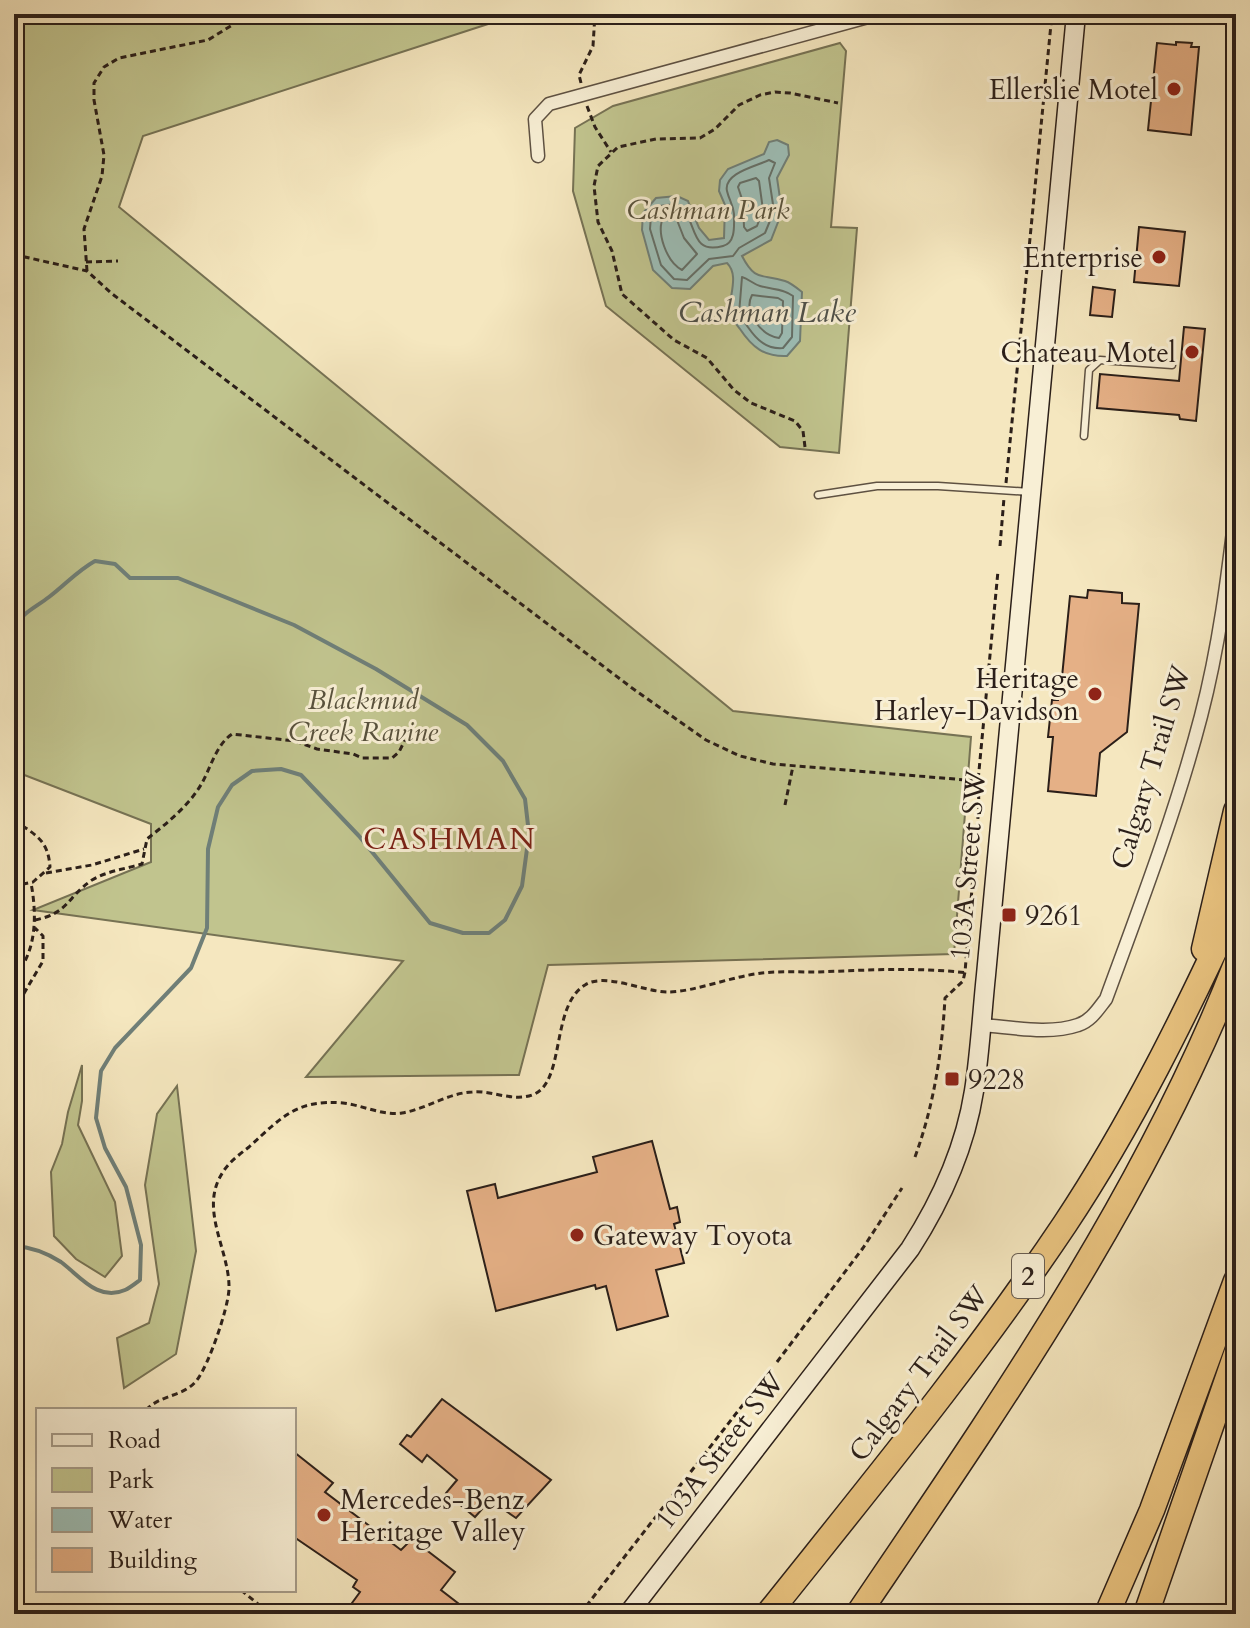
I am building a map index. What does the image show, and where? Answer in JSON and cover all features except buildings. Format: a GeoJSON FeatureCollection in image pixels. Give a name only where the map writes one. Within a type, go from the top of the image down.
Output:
{"type":"FeatureCollection","features":[{"type":"Feature","properties":{"kind":"highway"},"geometry":{"type":"LineString","coordinates":[[1192,1000],[1236,811]]}},
{"type":"Feature","properties":{"kind":"highway","name":"Calgary Trail SW"},"geometry":{"type":"LineString","coordinates":[[768,1614],[944,1393],[1057,1235],[1138,1103],[1192,1000],[1236,905]]}},
{"type":"Feature","properties":{"kind":"highway"},"geometry":{"type":"LineString","coordinates":[[858,1614],[950,1477],[1121,1204],[1161,1132],[1236,964]]}},
{"type":"Feature","properties":{"kind":"highway"},"geometry":{"type":"LineString","coordinates":[[1107,1614],[1152,1510],[1236,1281]]}},
{"type":"Feature","properties":{"kind":"highway"},"geometry":{"type":"LineString","coordinates":[[1146,1614],[1234,1366]]}},
{"type":"Feature","properties":{"kind":"street"},"geometry":{"type":"LineString","coordinates":[[538,156],[535,119],[549,104],[840,19],[879,14]]}},
{"type":"Feature","properties":{"kind":"street","name":"103A Street SW"},"geometry":{"type":"LineString","coordinates":[[628,1614],[922,1231],[949,1177],[968,1121],[981,1025],[1076,14]]}},
{"type":"Feature","properties":{"kind":"street","name":"Calgary Trail SW"},"geometry":{"type":"LineString","coordinates":[[981,1025],[1054,1029],[1080,1025],[1094,1015],[1106,999],[1201,717],[1220,628],[1236,506]]}},
{"type":"Feature","properties":{"kind":"lane"},"geometry":{"type":"LineString","coordinates":[[1084,436],[1089,370],[1100,360],[1172,365]]}},
{"type":"Feature","properties":{"kind":"lane"},"geometry":{"type":"LineString","coordinates":[[818,495],[877,486],[1030,492]]}},
{"type":"Feature","properties":{"kind":"path"},"geometry":{"type":"LineString","coordinates":[[87,271],[84,229],[102,176],[104,155],[94,83],[104,67],[119,58],[208,40],[250,14]]}},
{"type":"Feature","properties":{"kind":"path"},"geometry":{"type":"LineString","coordinates":[[581,84],[579,75],[593,46],[595,14]]}},
{"type":"Feature","properties":{"kind":"path"},"geometry":{"type":"LineString","coordinates":[[1000,546],[1052,14]]}},
{"type":"Feature","properties":{"kind":"path"},"geometry":{"type":"LineString","coordinates":[[805,447],[803,431],[795,421],[751,403],[734,390],[707,358],[674,340],[622,294],[593,197],[598,166],[611,152],[637,141],[700,138],[715,129],[739,105],[768,93],[790,93],[838,103]]}},
{"type":"Feature","properties":{"kind":"path"},"geometry":{"type":"LineString","coordinates":[[588,108],[595,127],[611,152]]}},
{"type":"Feature","properties":{"kind":"path"},"geometry":{"type":"LineString","coordinates":[[14,260],[25,257],[87,271],[530,611],[706,740],[740,756],[773,764],[978,781]]}},
{"type":"Feature","properties":{"kind":"path"},"geometry":{"type":"LineString","coordinates":[[85,262],[118,261]]}},
{"type":"Feature","properties":{"kind":"path"},"geometry":{"type":"LineString","coordinates":[[915,1157],[932,1100],[943,1035],[945,998],[967,973],[978,781],[998,571]]}},
{"type":"Feature","properties":{"kind":"path"},"geometry":{"type":"LineString","coordinates":[[35,920],[61,912],[94,879],[142,864],[147,839],[171,821],[202,784],[221,745],[232,734],[276,738],[370,758],[392,758],[405,740]]}},
{"type":"Feature","properties":{"kind":"path"},"geometry":{"type":"LineString","coordinates":[[785,805],[793,766]]}},
{"type":"Feature","properties":{"kind":"path"},"geometry":{"type":"LineString","coordinates":[[14,820],[46,845],[50,867],[31,883],[14,886]]}},
{"type":"Feature","properties":{"kind":"path"},"geometry":{"type":"LineString","coordinates":[[46,873],[92,865],[144,849]]}},
{"type":"Feature","properties":{"kind":"path"},"geometry":{"type":"LineString","coordinates":[[14,977],[26,962],[35,928],[31,883]]}},
{"type":"Feature","properties":{"kind":"path"},"geometry":{"type":"LineString","coordinates":[[14,1022],[23,995],[43,961],[43,936],[35,928]]}},
{"type":"Feature","properties":{"kind":"path"},"geometry":{"type":"LineString","coordinates":[[148,1408],[158,1400],[184,1392],[201,1374],[225,1313],[229,1289],[212,1207],[215,1187],[224,1170],[286,1112],[304,1104],[319,1102],[345,1103],[387,1113],[402,1113],[473,1091],[530,1096],[544,1089],[563,1018],[573,997],[585,984],[605,980],[651,991],[671,992],[765,972],[878,968],[967,973]]}},
{"type":"Feature","properties":{"kind":"path"},"geometry":{"type":"LineString","coordinates":[[777,1362],[863,1248],[902,1188]]}},
{"type":"Feature","properties":{"kind":"path"},"geometry":{"type":"LineString","coordinates":[[580,1614],[763,1379]]}},
{"type":"Feature","properties":{"kind":"path"},"geometry":{"type":"LineString","coordinates":[[243,1592],[270,1614]]}},
{"type":"Feature","properties":{"kind":"green space","name":"Blackmud Creek Ravine"},"geometry":{"type":"Polygon","coordinates":[[[14,14],[519,14],[143,136],[119,207],[733,711],[971,737],[954,954],[548,965],[519,1075],[306,1077],[403,961],[33,910],[151,862],[151,824],[14,771],[14,14]]]}},
{"type":"Feature","properties":{"kind":"green space","name":"Cashman Park"},"geometry":{"type":"Polygon","coordinates":[[[840,43],[846,51],[831,227],[857,228],[839,453],[780,447],[606,306],[573,191],[575,128],[613,106],[840,43]]]}},
{"type":"Feature","properties":{"kind":"green space"},"geometry":{"type":"Polygon","coordinates":[[[82,1065],[78,1125],[115,1202],[122,1256],[105,1277],[76,1259],[54,1236],[51,1172],[62,1144],[82,1065]]]}},
{"type":"Feature","properties":{"kind":"green space"},"geometry":{"type":"Polygon","coordinates":[[[177,1086],[196,1251],[176,1354],[124,1388],[117,1338],[149,1323],[159,1284],[145,1185],[157,1114],[177,1086]]]}},
{"type":"Feature","properties":{"kind":"water","name":"Cashman Lake"},"geometry":{"type":"Polygon","coordinates":[[[777,140],[788,145],[789,155],[777,178],[782,212],[771,240],[742,256],[756,274],[787,282],[802,292],[800,341],[787,356],[759,350],[734,321],[730,313],[733,274],[727,263],[713,266],[690,289],[672,288],[653,270],[642,230],[643,213],[656,198],[677,196],[688,201],[699,228],[709,240],[724,238],[725,205],[719,191],[720,180],[728,169],[764,154],[769,142],[777,140]]]}},
{"type":"Feature","properties":{"kind":"waterway"},"geometry":{"type":"LineString","coordinates":[[14,626],[26,613],[95,561],[115,564],[130,578],[178,578],[294,625],[376,669],[467,725],[503,761],[525,799],[529,834],[522,886],[505,920],[489,933],[463,933],[430,923],[359,836],[301,775],[281,769],[252,771],[232,785],[218,807],[208,849],[207,928],[191,968],[115,1048],[101,1071],[96,1118],[105,1148],[126,1187],[141,1245],[140,1280],[125,1290],[106,1293],[90,1286],[50,1256],[14,1246]]}},
{"type":"Feature","properties":{"kind":"place","name":"Ellerslie Motel"},"geometry":{"type":"Point","coordinates":[1174,89]}},
{"type":"Feature","properties":{"kind":"place","name":"Enterprise"},"geometry":{"type":"Point","coordinates":[1159,257]}},
{"type":"Feature","properties":{"kind":"place","name":"Chateau Motel"},"geometry":{"type":"Point","coordinates":[1192,352]}},
{"type":"Feature","properties":{"kind":"place","name":"Heritage Harley-Davidson"},"geometry":{"type":"Point","coordinates":[1095,694]}},
{"type":"Feature","properties":{"kind":"place","name":"9261"},"geometry":{"type":"Point","coordinates":[1009,915]}},
{"type":"Feature","properties":{"kind":"place","name":"9228"},"geometry":{"type":"Point","coordinates":[952,1079]}},
{"type":"Feature","properties":{"kind":"place","name":"Gateway Toyota"},"geometry":{"type":"Point","coordinates":[577,1235]}},
{"type":"Feature","properties":{"kind":"place","name":"Mercedes-Benz Heritage Valley"},"geometry":{"type":"Point","coordinates":[324,1515]}},
{"type":"Feature","properties":{"kind":"district","name":"CASHMAN"},"geometry":{"type":"Point","coordinates":[450,839]}}]}
